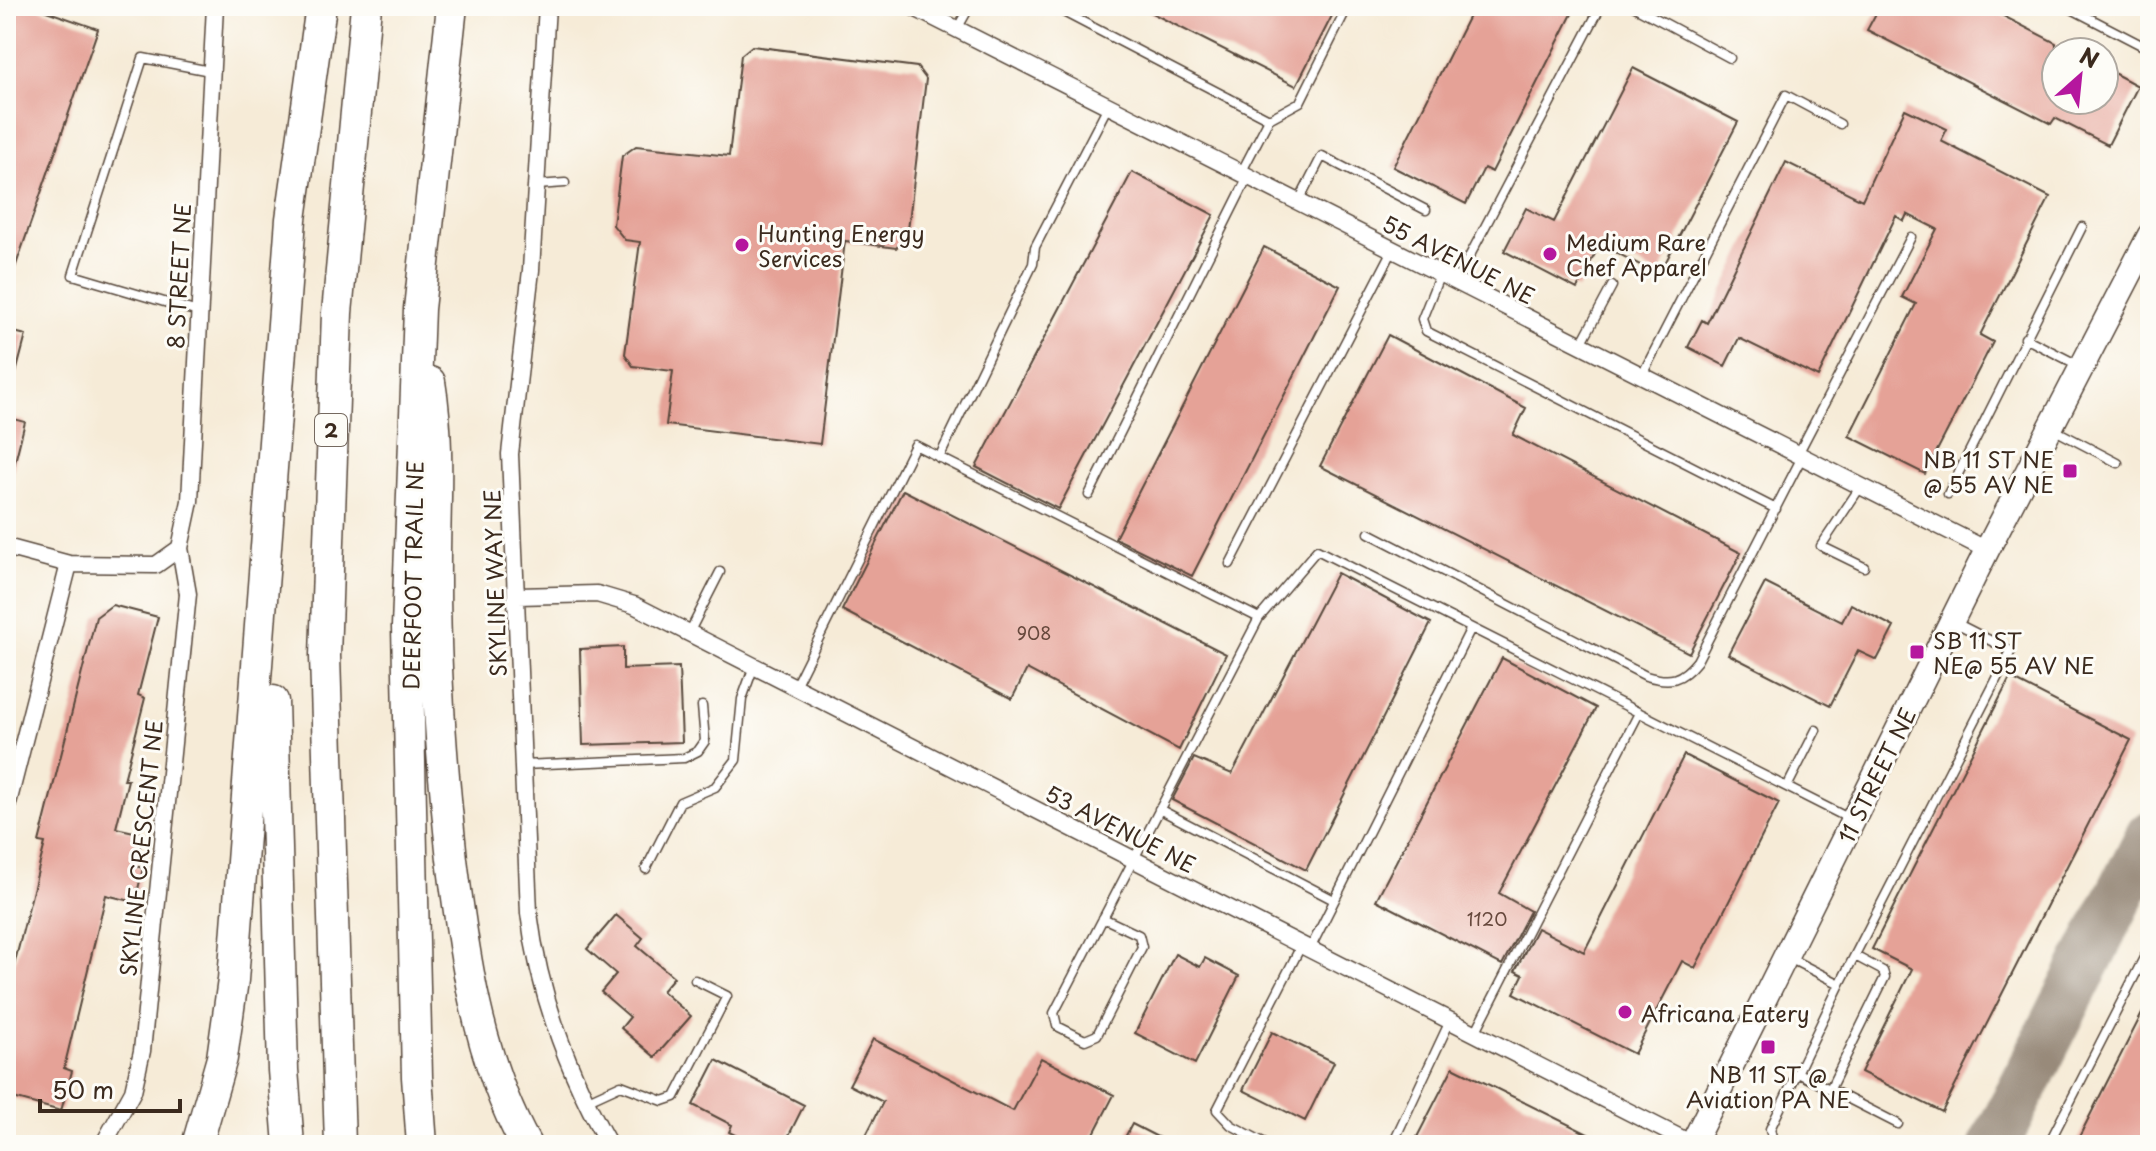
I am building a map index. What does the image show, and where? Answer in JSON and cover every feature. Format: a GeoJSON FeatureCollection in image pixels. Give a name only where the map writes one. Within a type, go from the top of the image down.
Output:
{"type":"FeatureCollection","features":[{"type":"Feature","properties":{"kind":"highway"},"geometry":{"type":"LineString","coordinates":[[197,1145],[222,1058],[233,980],[291,219],[321,6]]}},
{"type":"Feature","properties":{"kind":"highway","name":"2"},"geometry":{"type":"LineString","coordinates":[[340,1145],[325,656],[337,313],[366,6]]}},
{"type":"Feature","properties":{"kind":"highway","name":"DEERFOOT TRAIL NE"},"geometry":{"type":"LineString","coordinates":[[422,1145],[417,1077],[407,627],[419,309],[452,6]]}},
{"type":"Feature","properties":{"kind":"highway"},"geometry":{"type":"LineString","coordinates":[[289,1145],[283,1070],[272,643],[291,219]]}},
{"type":"Feature","properties":{"kind":"highway"},"geometry":{"type":"LineString","coordinates":[[419,309],[436,418],[438,688],[443,778],[460,927],[472,993],[491,1060],[526,1145]]}},
{"type":"Feature","properties":{"kind":"street","name":"8 STREET NE"},"geometry":{"type":"LineString","coordinates":[[180,548],[190,501],[215,6]]}},
{"type":"Feature","properties":{"kind":"street","name":"SKYLINE WAY NE"},"geometry":{"type":"LineString","coordinates":[[547,6],[531,270],[510,454],[518,596],[522,765],[532,941],[547,1000],[585,1102],[609,1145]]}},
{"type":"Feature","properties":{"kind":"street","name":"55 AVENUE NE"},"geometry":{"type":"LineString","coordinates":[[911,6],[1987,550]]}},
{"type":"Feature","properties":{"kind":"street","name":"11 STREET NE"},"geometry":{"type":"LineString","coordinates":[[1693,1145],[1987,550],[2150,235]]}},
{"type":"Feature","properties":{"kind":"street"},"geometry":{"type":"LineString","coordinates":[[6,547],[69,564],[156,565],[180,548]]}},
{"type":"Feature","properties":{"kind":"street","name":"SKYLINE CRESCENT NE"},"geometry":{"type":"LineString","coordinates":[[103,1145],[133,1091],[142,1051],[188,594],[180,548]]}},
{"type":"Feature","properties":{"kind":"street"},"geometry":{"type":"LineString","coordinates":[[6,811],[69,564]]}},
{"type":"Feature","properties":{"kind":"street","name":"53 AVENUE NE"},"geometry":{"type":"LineString","coordinates":[[518,596],[597,594],[634,605],[1693,1145]]}},
{"type":"Feature","properties":{"kind":"lane"},"geometry":{"type":"LineString","coordinates":[[957,29],[970,6]]}},
{"type":"Feature","properties":{"kind":"lane"},"geometry":{"type":"LineString","coordinates":[[1052,6],[1269,119]]}},
{"type":"Feature","properties":{"kind":"lane"},"geometry":{"type":"LineString","coordinates":[[1089,495],[1245,175],[1269,119],[1300,102],[1348,6]]}},
{"type":"Feature","properties":{"kind":"lane"},"geometry":{"type":"LineString","coordinates":[[1456,282],[1601,6]]}},
{"type":"Feature","properties":{"kind":"lane"},"geometry":{"type":"LineString","coordinates":[[1633,6],[1730,58]]}},
{"type":"Feature","properties":{"kind":"lane"},"geometry":{"type":"LineString","coordinates":[[2066,6],[2147,48]]}},
{"type":"Feature","properties":{"kind":"lane"},"geometry":{"type":"LineString","coordinates":[[198,312],[73,275],[143,58],[210,71]]}},
{"type":"Feature","properties":{"kind":"lane"},"geometry":{"type":"LineString","coordinates":[[1642,376],[1786,95],[1840,124]]}},
{"type":"Feature","properties":{"kind":"lane"},"geometry":{"type":"LineString","coordinates":[[939,458],[1033,264],[1035,247],[1108,106]]}},
{"type":"Feature","properties":{"kind":"lane"},"geometry":{"type":"LineString","coordinates":[[1299,202],[1322,156],[1426,210]]}},
{"type":"Feature","properties":{"kind":"lane"},"geometry":{"type":"LineString","coordinates":[[536,185],[565,183]]}},
{"type":"Feature","properties":{"kind":"lane"},"geometry":{"type":"LineString","coordinates":[[1948,494],[2082,227]]}},
{"type":"Feature","properties":{"kind":"lane"},"geometry":{"type":"LineString","coordinates":[[1369,533],[1646,676],[1667,682],[1685,676],[1697,661],[1776,509],[1911,237]]}},
{"type":"Feature","properties":{"kind":"lane"},"geometry":{"type":"LineString","coordinates":[[1230,564],[1393,250]]}},
{"type":"Feature","properties":{"kind":"lane"},"geometry":{"type":"LineString","coordinates":[[1441,274],[1425,307],[1422,319],[1426,331],[1776,509]]}},
{"type":"Feature","properties":{"kind":"lane"},"geometry":{"type":"LineString","coordinates":[[1581,345],[1612,286]]}},
{"type":"Feature","properties":{"kind":"lane"},"geometry":{"type":"LineString","coordinates":[[2025,338],[2082,367]]}},
{"type":"Feature","properties":{"kind":"lane"},"geometry":{"type":"LineString","coordinates":[[2051,428],[2118,463]]}},
{"type":"Feature","properties":{"kind":"lane"},"geometry":{"type":"LineString","coordinates":[[795,686],[915,445],[1259,618]]}},
{"type":"Feature","properties":{"kind":"lane"},"geometry":{"type":"LineString","coordinates":[[1861,486],[1821,546],[1864,567]]}},
{"type":"Feature","properties":{"kind":"lane"},"geometry":{"type":"LineString","coordinates":[[1103,918],[1139,935],[1142,947],[1097,1035],[1085,1040],[1057,1026],[1054,1013],[1133,859],[1259,618],[1317,550],[1853,821]]}},
{"type":"Feature","properties":{"kind":"lane"},"geometry":{"type":"LineString","coordinates":[[689,633],[720,572]]}},
{"type":"Feature","properties":{"kind":"lane"},"geometry":{"type":"LineString","coordinates":[[1774,1145],[1770,1129],[1840,984],[2011,651],[1952,621]]}},
{"type":"Feature","properties":{"kind":"lane"},"geometry":{"type":"LineString","coordinates":[[1269,1145],[1231,1125],[1217,1110],[1334,900],[1471,628]]}},
{"type":"Feature","properties":{"kind":"lane"},"geometry":{"type":"LineString","coordinates":[[646,869],[680,802],[715,787],[736,760],[742,699],[754,665]]}},
{"type":"Feature","properties":{"kind":"lane"},"geometry":{"type":"LineString","coordinates":[[522,765],[684,758],[698,751],[705,741],[702,706]]}},
{"type":"Feature","properties":{"kind":"lane"},"geometry":{"type":"LineString","coordinates":[[1475,1033],[1639,713]]}},
{"type":"Feature","properties":{"kind":"lane"},"geometry":{"type":"LineString","coordinates":[[1787,787],[1816,730]]}},
{"type":"Feature","properties":{"kind":"lane"},"geometry":{"type":"LineString","coordinates":[[1159,809],[1334,900]]}},
{"type":"Feature","properties":{"kind":"lane"},"geometry":{"type":"LineString","coordinates":[[2048,1145],[2150,946]]}},
{"type":"Feature","properties":{"kind":"lane"},"geometry":{"type":"LineString","coordinates":[[1786,956],[1840,984]]}},
{"type":"Feature","properties":{"kind":"lane"},"geometry":{"type":"LineString","coordinates":[[1830,1089],[1885,977],[1883,971],[1855,956]]}},
{"type":"Feature","properties":{"kind":"lane"},"geometry":{"type":"LineString","coordinates":[[585,1102],[621,1085],[663,1101],[675,1097],[727,996],[695,980]]}},
{"type":"Feature","properties":{"kind":"lane"},"geometry":{"type":"LineString","coordinates":[[1392,1145],[1450,1020]]}},
{"type":"Feature","properties":{"kind":"lane"},"geometry":{"type":"LineString","coordinates":[[1798,1073],[1898,1124]]}},
{"type":"Feature","properties":{"kind":"building"},"geometry":{"type":"Polygon","coordinates":[[[6,6],[32,6],[98,29],[8,288],[6,6]]]}},
{"type":"Feature","properties":{"kind":"building"},"geometry":{"type":"Polygon","coordinates":[[[1138,6],[1337,6],[1296,86],[1138,6]]]}},
{"type":"Feature","properties":{"kind":"building"},"geometry":{"type":"Polygon","coordinates":[[[1474,6],[1561,6],[1573,12],[1492,172],[1484,168],[1466,204],[1393,167],[1474,6]]]}},
{"type":"Feature","properties":{"kind":"building"},"geometry":{"type":"Polygon","coordinates":[[[1880,6],[1984,6],[2042,36],[2040,116],[2120,116],[2120,76],[2138,86],[2108,145],[2055,118],[2051,124],[1867,30],[1880,6]]]}},
{"type":"Feature","properties":{"kind":"building","name":"Hunting Energy Services"},"geometry":{"type":"Polygon","coordinates":[[[752,46],[917,67],[926,79],[907,238],[896,248],[845,241],[820,444],[666,425],[673,371],[633,366],[625,354],[640,242],[625,240],[613,225],[622,156],[636,146],[729,156],[741,55],[752,46]]]}},
{"type":"Feature","properties":{"kind":"building"},"geometry":{"type":"Polygon","coordinates":[[[1633,68],[1738,122],[1659,275],[1600,244],[1577,289],[1504,251],[1526,208],[1554,222],[1633,68]]]}},
{"type":"Feature","properties":{"kind":"building"},"geometry":{"type":"Polygon","coordinates":[[[1905,109],[1947,129],[1941,141],[2050,197],[1980,335],[1993,342],[1925,474],[1849,436],[1916,304],[1902,297],[1937,229],[1907,214],[1904,221],[1896,216],[1818,377],[1739,338],[1725,366],[1688,347],[1702,320],[1707,323],[1786,162],[1862,200],[1905,109]]]}},
{"type":"Feature","properties":{"kind":"building"},"geometry":{"type":"Polygon","coordinates":[[[1132,172],[1214,215],[1058,509],[976,467],[1132,172]]]}},
{"type":"Feature","properties":{"kind":"building"},"geometry":{"type":"Polygon","coordinates":[[[1264,247],[1340,286],[1192,576],[1115,538],[1264,247]]]}},
{"type":"Feature","properties":{"kind":"building"},"geometry":{"type":"Polygon","coordinates":[[[6,330],[26,335],[11,392],[6,391],[6,330]]]}},
{"type":"Feature","properties":{"kind":"building"},"geometry":{"type":"Polygon","coordinates":[[[1388,335],[1526,408],[1513,435],[1741,553],[1689,653],[1320,466],[1388,335]]]}},
{"type":"Feature","properties":{"kind":"building"},"geometry":{"type":"Polygon","coordinates":[[[6,417],[25,422],[11,478],[6,477],[6,417]]]}},
{"type":"Feature","properties":{"kind":"building"},"geometry":{"type":"Polygon","coordinates":[[[903,490],[1226,654],[1179,750],[1027,669],[1012,699],[842,610],[903,490]]]}},
{"type":"Feature","properties":{"kind":"building"},"geometry":{"type":"Polygon","coordinates":[[[1337,573],[1431,623],[1306,870],[1172,800],[1194,758],[1232,774],[1337,573]]]}},
{"type":"Feature","properties":{"kind":"building"},"geometry":{"type":"Polygon","coordinates":[[[1765,583],[1842,622],[1851,604],[1894,627],[1877,660],[1858,651],[1830,706],[1728,654],[1765,583]]]}},
{"type":"Feature","properties":{"kind":"building"},"geometry":{"type":"Polygon","coordinates":[[[112,605],[158,617],[138,695],[145,698],[124,780],[128,780],[116,828],[143,834],[135,866],[143,868],[135,902],[106,895],[64,1068],[72,1071],[61,1111],[6,1096],[6,997],[45,843],[39,842],[96,617],[112,605]]]}},
{"type":"Feature","properties":{"kind":"building"},"geometry":{"type":"Polygon","coordinates":[[[623,647],[623,669],[679,667],[682,742],[583,745],[580,649],[623,647]]]}},
{"type":"Feature","properties":{"kind":"building"},"geometry":{"type":"Polygon","coordinates":[[[1502,658],[1596,708],[1499,893],[1530,911],[1502,965],[1376,900],[1502,658]]]}},
{"type":"Feature","properties":{"kind":"building"},"geometry":{"type":"Polygon","coordinates":[[[2010,678],[2131,740],[1942,1112],[1861,1072],[1912,969],[1872,949],[2010,678]]]}},
{"type":"Feature","properties":{"kind":"building"},"geometry":{"type":"Polygon","coordinates":[[[1684,755],[1779,803],[1695,968],[1682,961],[1634,1054],[1514,993],[1523,975],[1515,971],[1537,928],[1584,952],[1684,755]]]}},
{"type":"Feature","properties":{"kind":"building"},"geometry":{"type":"Polygon","coordinates":[[[616,915],[643,938],[637,946],[674,977],[662,991],[691,1016],[655,1057],[621,1028],[630,1017],[601,992],[616,974],[587,949],[616,915]]]}},
{"type":"Feature","properties":{"kind":"building"},"geometry":{"type":"Polygon","coordinates":[[[1175,954],[1200,967],[1205,958],[1239,976],[1195,1064],[1135,1033],[1175,954]]]}},
{"type":"Feature","properties":{"kind":"building"},"geometry":{"type":"Polygon","coordinates":[[[2150,998],[2150,1145],[2075,1145],[2107,1082],[2150,998]]]}},
{"type":"Feature","properties":{"kind":"building"},"geometry":{"type":"Polygon","coordinates":[[[1272,1032],[1334,1062],[1305,1121],[1243,1090],[1272,1032]]]}},
{"type":"Feature","properties":{"kind":"building"},"geometry":{"type":"Polygon","coordinates":[[[873,1039],[1013,1111],[1041,1058],[1114,1095],[1088,1145],[861,1145],[883,1102],[849,1085],[873,1039]]]}},
{"type":"Feature","properties":{"kind":"building"},"geometry":{"type":"Polygon","coordinates":[[[716,1060],[804,1105],[784,1145],[735,1145],[739,1137],[729,1132],[732,1125],[693,1105],[716,1060]]]}},
{"type":"Feature","properties":{"kind":"building"},"geometry":{"type":"Polygon","coordinates":[[[1453,1067],[1610,1145],[1433,1145],[1417,1137],[1453,1067]]]}},
{"type":"Feature","properties":{"kind":"building"},"geometry":{"type":"Polygon","coordinates":[[[1132,1124],[1173,1145],[1121,1145],[1132,1124]]]}},
{"type":"Feature","properties":{"kind":"taxiway"},"geometry":{"type":"LineString","coordinates":[[1994,1145],[2150,836]]}},
{"type":"Feature","properties":{"kind":"place","name":"Hunting Energy Services"},"geometry":{"type":"Point","coordinates":[742,245]}},
{"type":"Feature","properties":{"kind":"place","name":"Medium Rare Chef Apparel"},"geometry":{"type":"Point","coordinates":[1550,254]}},
{"type":"Feature","properties":{"kind":"place","name":"NB 11 ST NE @ 55 AV NE"},"geometry":{"type":"Point","coordinates":[2070,471]}},
{"type":"Feature","properties":{"kind":"place","name":"SB 11 ST NE@ 55 AV NE"},"geometry":{"type":"Point","coordinates":[1917,652]}},
{"type":"Feature","properties":{"kind":"place","name":"Africana Eatery"},"geometry":{"type":"Point","coordinates":[1625,1012]}},
{"type":"Feature","properties":{"kind":"place","name":"NB 11 ST @ Aviation PA NE"},"geometry":{"type":"Point","coordinates":[1768,1047]}}]}
